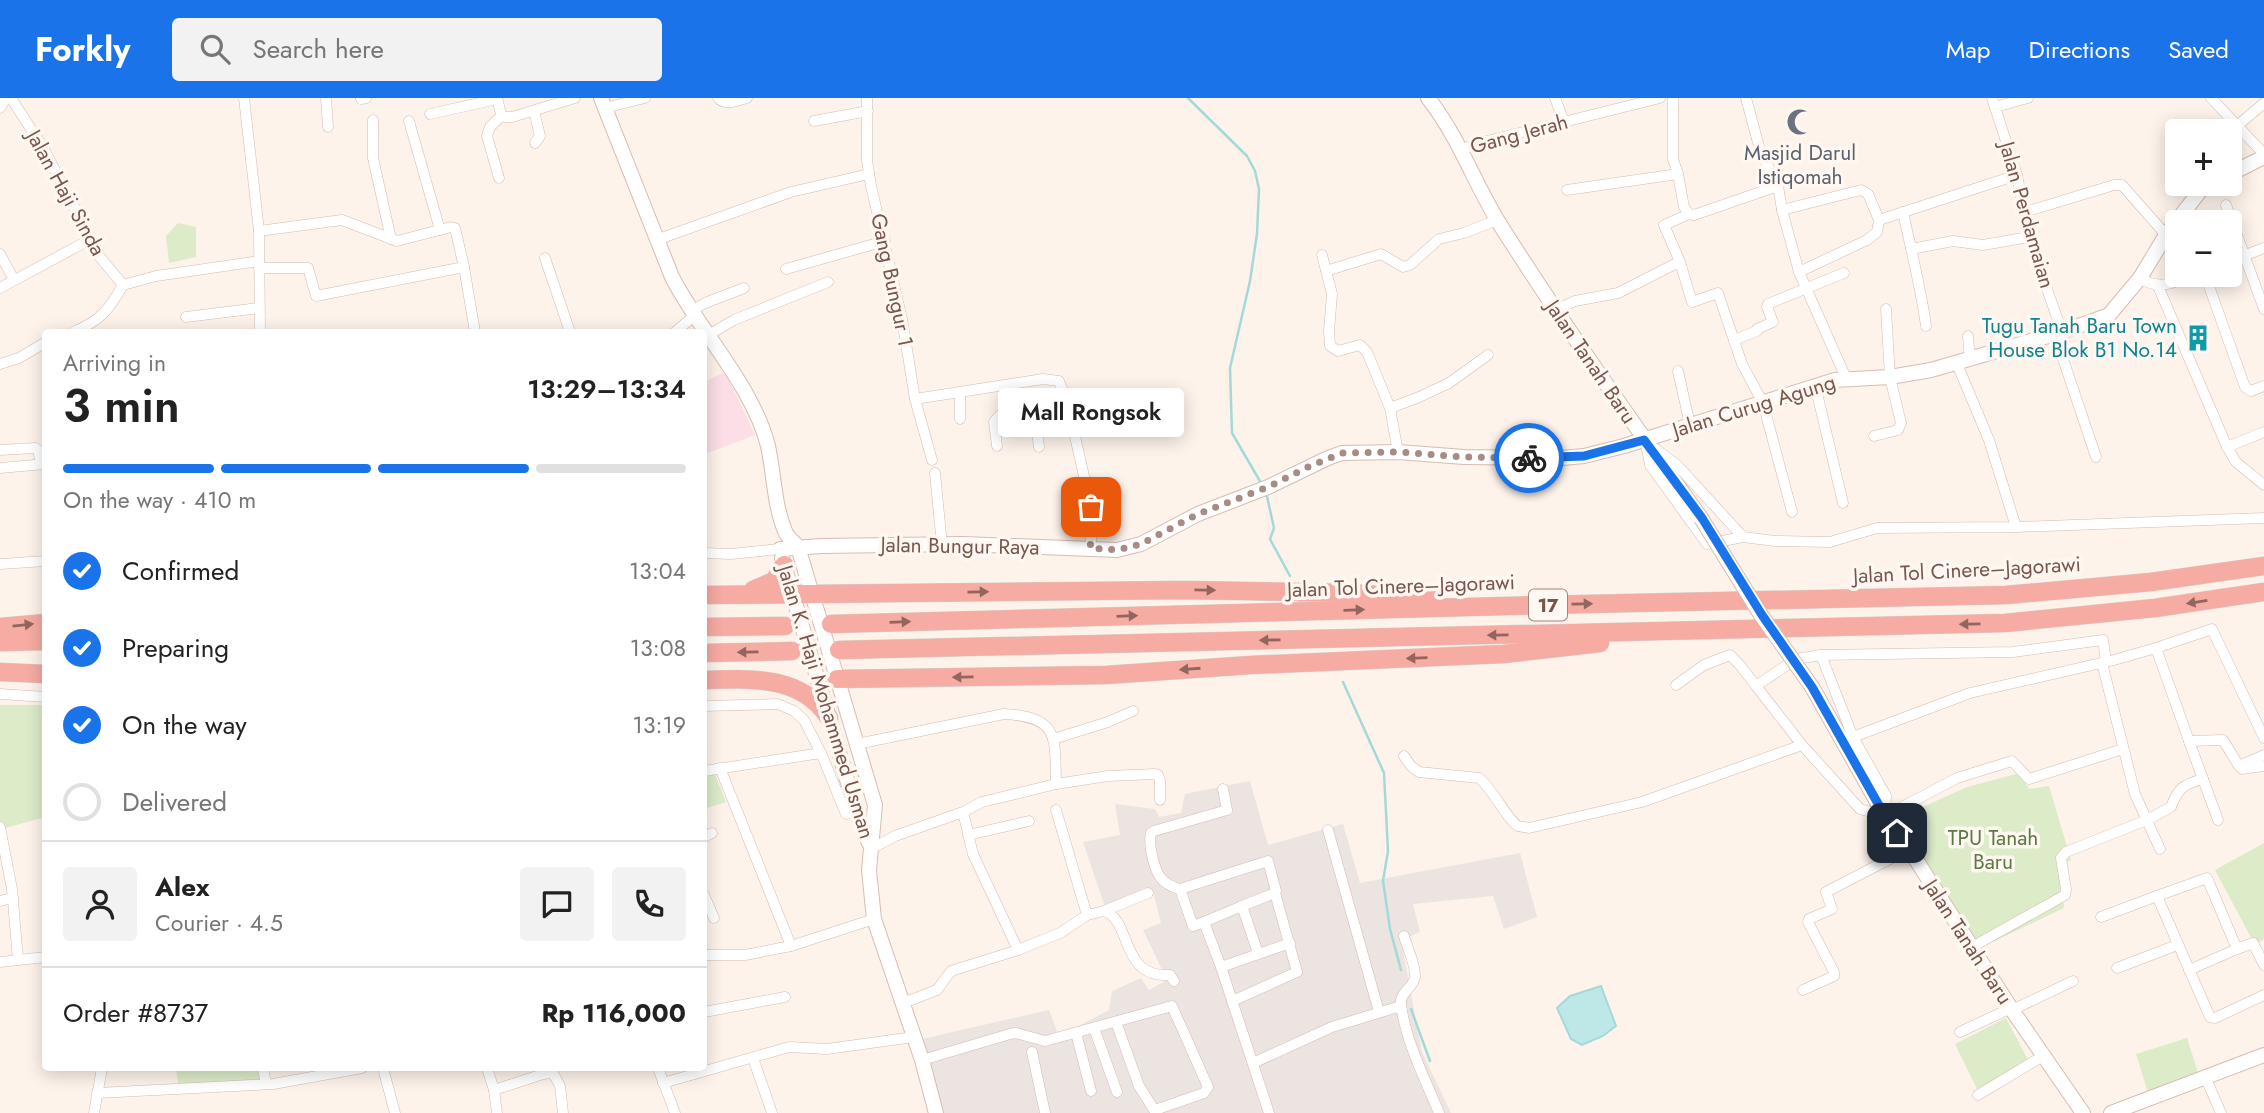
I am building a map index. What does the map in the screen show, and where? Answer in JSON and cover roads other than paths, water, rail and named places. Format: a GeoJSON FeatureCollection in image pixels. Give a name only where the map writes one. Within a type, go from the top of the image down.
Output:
{"type":"FeatureCollection","features":[{"type":"Feature","properties":{"kind":"highway"},"geometry":{"type":"LineString","coordinates":[[740,594],[774,581],[782,557]]}},
{"type":"Feature","properties":{"kind":"highway","name":"Jalan Tol Cinere–Jagorawi"},"geometry":{"type":"LineString","coordinates":[[831,624],[2006,595],[2151,582],[2264,566]]}},
{"type":"Feature","properties":{"kind":"highway"},"geometry":{"type":"LineString","coordinates":[[707,595],[1199,590],[1348,593],[1541,605]]}},
{"type":"Feature","properties":{"kind":"highway","name":"17"},"geometry":{"type":"LineString","coordinates":[[839,650],[2005,623],[2155,608],[2264,592]]}},
{"type":"Feature","properties":{"kind":"highway"},"geometry":{"type":"LineString","coordinates":[[0,627],[42,623]]}},
{"type":"Feature","properties":{"kind":"highway"},"geometry":{"type":"LineString","coordinates":[[707,627],[785,626]]}},
{"type":"Feature","properties":{"kind":"highway"},"geometry":{"type":"LineString","coordinates":[[837,679],[1106,675],[1251,665],[1504,654],[1704,630]]}},
{"type":"Feature","properties":{"kind":"highway"},"geometry":{"type":"LineString","coordinates":[[0,642],[42,641]]}},
{"type":"Feature","properties":{"kind":"highway"},"geometry":{"type":"LineString","coordinates":[[707,653],[792,651]]}},
{"type":"Feature","properties":{"kind":"highway"},"geometry":{"type":"LineString","coordinates":[[0,662],[42,662]]}},
{"type":"Feature","properties":{"kind":"highway"},"geometry":{"type":"LineString","coordinates":[[0,672],[42,674]]}},
{"type":"Feature","properties":{"kind":"highway"},"geometry":{"type":"LineString","coordinates":[[707,680],[771,680],[794,688],[811,698],[829,718]]}},
{"type":"Feature","properties":{"kind":"street"},"geometry":{"type":"LineString","coordinates":[[0,108],[6,98]]}},
{"type":"Feature","properties":{"kind":"street","name":"Jalan Haji Sinda"},"geometry":{"type":"LineString","coordinates":[[11,98],[44,149],[109,270],[123,285]]}},
{"type":"Feature","properties":{"kind":"street"},"geometry":{"type":"LineString","coordinates":[[244,98],[259,231],[260,329]]}},
{"type":"Feature","properties":{"kind":"street"},"geometry":{"type":"LineString","coordinates":[[326,98],[328,127]]}},
{"type":"Feature","properties":{"kind":"street"},"geometry":{"type":"LineString","coordinates":[[430,114],[497,98],[507,116]]}},
{"type":"Feature","properties":{"kind":"street"},"geometry":{"type":"LineString","coordinates":[[499,178],[487,135],[490,127],[507,116],[575,98]]}},
{"type":"Feature","properties":{"kind":"street"},"geometry":{"type":"LineString","coordinates":[[645,98],[603,103],[672,277],[704,329]]}},
{"type":"Feature","properties":{"kind":"street"},"geometry":{"type":"LineString","coordinates":[[718,98],[725,103],[742,99]]}},
{"type":"Feature","properties":{"kind":"street","name":"Gang Bungur 1"},"geometry":{"type":"LineString","coordinates":[[867,98],[869,174],[902,319],[915,399],[932,460]]}},
{"type":"Feature","properties":{"kind":"street","name":"Jalan Tanah Baru"},"geometry":{"type":"LineString","coordinates":[[1428,98],[1441,115],[1495,220],[1644,440],[1702,518],[1762,615],[1812,687],[1885,816],[2011,1009],[2038,1060],[2083,1113]]}},
{"type":"Feature","properties":{"kind":"street"},"geometry":{"type":"LineString","coordinates":[[1555,98],[1564,122]]}},
{"type":"Feature","properties":{"kind":"street","name":"Gang Jerah"},"geometry":{"type":"LineString","coordinates":[[1460,150],[1660,98]]}},
{"type":"Feature","properties":{"kind":"street"},"geometry":{"type":"LineString","coordinates":[[1674,98],[1673,159],[1684,207],[1689,214]]}},
{"type":"Feature","properties":{"kind":"street"},"geometry":{"type":"LineString","coordinates":[[1746,98],[1760,150],[1778,186],[1799,272],[1846,378]]}},
{"type":"Feature","properties":{"kind":"street"},"geometry":{"type":"LineString","coordinates":[[1993,103],[2028,98]]}},
{"type":"Feature","properties":{"kind":"street"},"geometry":{"type":"LineString","coordinates":[[2211,98],[2230,119]]}},
{"type":"Feature","properties":{"kind":"street","name":"Jalan Perdamaian"},"geometry":{"type":"LineString","coordinates":[[1993,103],[2017,175],[2029,237],[2096,457]]}},
{"type":"Feature","properties":{"kind":"street"},"geometry":{"type":"LineString","coordinates":[[2242,122],[2264,103]]}},
{"type":"Feature","properties":{"kind":"street"},"geometry":{"type":"LineString","coordinates":[[534,111],[540,136],[535,143]]}},
{"type":"Feature","properties":{"kind":"street"},"geometry":{"type":"LineString","coordinates":[[814,121],[868,111]]}},
{"type":"Feature","properties":{"kind":"street"},"geometry":{"type":"LineString","coordinates":[[373,120],[373,158],[390,239]]}},
{"type":"Feature","properties":{"kind":"street"},"geometry":{"type":"LineString","coordinates":[[409,121],[440,230]]}},
{"type":"Feature","properties":{"kind":"street"},"geometry":{"type":"LineString","coordinates":[[2242,132],[2264,156],[2242,168]]}},
{"type":"Feature","properties":{"kind":"street"},"geometry":{"type":"LineString","coordinates":[[656,240],[790,192],[869,174]]}},
{"type":"Feature","properties":{"kind":"street"},"geometry":{"type":"LineString","coordinates":[[1567,190],[1678,174]]}},
{"type":"Feature","properties":{"kind":"street"},"geometry":{"type":"LineString","coordinates":[[1879,220],[2017,175]]}},
{"type":"Feature","properties":{"kind":"street"},"geometry":{"type":"LineString","coordinates":[[2025,212],[2114,185],[2122,185],[2165,234]]}},
{"type":"Feature","properties":{"kind":"street"},"geometry":{"type":"LineString","coordinates":[[1778,186],[1694,215],[1689,214],[1664,225],[1692,302],[1718,293],[1742,364],[1763,403],[1791,512]]}},
{"type":"Feature","properties":{"kind":"street"},"geometry":{"type":"LineString","coordinates":[[1782,210],[1861,190],[1868,194],[1879,220],[1877,232],[1867,240],[1799,272]]}},
{"type":"Feature","properties":{"kind":"street","name":"Jalan Curug Agung"},"geometry":{"type":"LineString","coordinates":[[2185,210],[2196,196]]}},
{"type":"Feature","properties":{"kind":"street"},"geometry":{"type":"LineString","coordinates":[[2226,205],[2264,309]]}},
{"type":"Feature","properties":{"kind":"street"},"geometry":{"type":"LineString","coordinates":[[1903,212],[1926,326]]}},
{"type":"Feature","properties":{"kind":"street"},"geometry":{"type":"LineString","coordinates":[[259,231],[342,220],[397,241],[455,228],[474,329]]}},
{"type":"Feature","properties":{"kind":"street"},"geometry":{"type":"LineString","coordinates":[[1326,271],[1381,254],[1403,267],[1410,265],[1439,239],[1481,227],[1495,220]]}},
{"type":"Feature","properties":{"kind":"street"},"geometry":{"type":"LineString","coordinates":[[1911,249],[1953,241],[1983,245],[2029,237]]}},
{"type":"Feature","properties":{"kind":"street","name":"Jalan Curug Agung"},"geometry":{"type":"LineString","coordinates":[[1644,440],[1815,385],[1846,378],[1891,377],[1964,362],[2109,315],[2140,278],[2165,237]]}},
{"type":"Feature","properties":{"kind":"street"},"geometry":{"type":"LineString","coordinates":[[0,288],[91,239]]}},
{"type":"Feature","properties":{"kind":"street"},"geometry":{"type":"LineString","coordinates":[[786,269],[885,241]]}},
{"type":"Feature","properties":{"kind":"street"},"geometry":{"type":"LineString","coordinates":[[2244,256],[2264,248]]}},
{"type":"Feature","properties":{"kind":"street"},"geometry":{"type":"LineString","coordinates":[[0,254],[14,280]]}},
{"type":"Feature","properties":{"kind":"street"},"geometry":{"type":"LineString","coordinates":[[1322,255],[1332,294],[1329,331],[1331,346],[1338,351],[1363,346],[1367,352],[1390,408],[1398,452]]}},
{"type":"Feature","properties":{"kind":"street"},"geometry":{"type":"LineString","coordinates":[[545,258],[569,329]]}},
{"type":"Feature","properties":{"kind":"street"},"geometry":{"type":"LineString","coordinates":[[1556,310],[1575,301],[1618,293],[1679,262]]}},
{"type":"Feature","properties":{"kind":"street"},"geometry":{"type":"LineString","coordinates":[[79,329],[101,317],[123,285],[156,276],[259,265],[308,268],[316,296],[464,267]]}},
{"type":"Feature","properties":{"kind":"street"},"geometry":{"type":"LineString","coordinates":[[1734,340],[1773,322],[1768,304],[1844,273]]}},
{"type":"Feature","properties":{"kind":"street"},"geometry":{"type":"LineString","coordinates":[[2140,278],[2148,284],[2165,284]]}},
{"type":"Feature","properties":{"kind":"street"},"geometry":{"type":"LineString","coordinates":[[785,533],[761,423],[708,335],[734,320],[828,282]]}},
{"type":"Feature","properties":{"kind":"street"},"geometry":{"type":"LineString","coordinates":[[2158,286],[2227,447],[2236,462],[2264,485]]}},
{"type":"Feature","properties":{"kind":"street"},"geometry":{"type":"LineString","coordinates":[[2209,287],[2245,387],[2251,391],[2264,386]]}},
{"type":"Feature","properties":{"kind":"street"},"geometry":{"type":"LineString","coordinates":[[678,329],[705,303],[744,288]]}},
{"type":"Feature","properties":{"kind":"street"},"geometry":{"type":"LineString","coordinates":[[186,317],[259,308]]}},
{"type":"Feature","properties":{"kind":"street"},"geometry":{"type":"LineString","coordinates":[[1874,436],[1898,430],[1901,423],[1891,377],[1886,309]]}},
{"type":"Feature","properties":{"kind":"street"},"geometry":{"type":"LineString","coordinates":[[1968,336],[1964,362],[2016,527]]}},
{"type":"Feature","properties":{"kind":"street"},"geometry":{"type":"LineString","coordinates":[[0,364],[19,358],[42,344]]}},
{"type":"Feature","properties":{"kind":"street"},"geometry":{"type":"LineString","coordinates":[[1390,408],[1449,383],[1488,355]]}},
{"type":"Feature","properties":{"kind":"street"},"geometry":{"type":"LineString","coordinates":[[1678,371],[1690,425]]}},
{"type":"Feature","properties":{"kind":"street"},"geometry":{"type":"LineString","coordinates":[[915,399],[1054,379],[1062,384],[1091,507],[1093,524],[1090,548]]}},
{"type":"Feature","properties":{"kind":"street"},"geometry":{"type":"LineString","coordinates":[[1815,385],[1843,503]]}},
{"type":"Feature","properties":{"kind":"street"},"geometry":{"type":"LineString","coordinates":[[960,391],[960,419]]}},
{"type":"Feature","properties":{"kind":"street"},"geometry":{"type":"LineString","coordinates":[[997,446],[994,422],[1000,415],[1067,401]]}},
{"type":"Feature","properties":{"kind":"street"},"geometry":{"type":"LineString","coordinates":[[1034,408],[1039,447]]}},
{"type":"Feature","properties":{"kind":"street"},"geometry":{"type":"LineString","coordinates":[[2227,447],[2264,432]]}},
{"type":"Feature","properties":{"kind":"street"},"geometry":{"type":"LineString","coordinates":[[1644,440],[1677,465],[1743,537]]}},
{"type":"Feature","properties":{"kind":"street"},"geometry":{"type":"LineString","coordinates":[[1644,440],[1650,465],[1707,544],[1743,537],[1775,541],[1830,541],[1877,528],[2016,527],[2264,518]]}},
{"type":"Feature","properties":{"kind":"street","name":"Jalan Bungur Raya"},"geometry":{"type":"LineString","coordinates":[[782,557],[798,547],[892,544],[1117,550],[1141,544],[1198,514],[1263,489],[1342,453],[1398,452],[1464,457],[1562,458],[1618,448],[1644,440]]}},
{"type":"Feature","properties":{"kind":"street"},"geometry":{"type":"LineString","coordinates":[[0,450],[35,448],[42,461]]}},
{"type":"Feature","properties":{"kind":"street"},"geometry":{"type":"LineString","coordinates":[[0,468],[42,464]]}},
{"type":"Feature","properties":{"kind":"street"},"geometry":{"type":"LineString","coordinates":[[934,473],[942,545]]}},
{"type":"Feature","properties":{"kind":"street","name":"Jalan K. Haji Mohammed Usman"},"geometry":{"type":"LineString","coordinates":[[785,533],[798,547],[875,805],[869,870],[874,919],[922,1060],[936,1113]]}},
{"type":"Feature","properties":{"kind":"street","name":"Jalan K. Haji Mohammed Usman"},"geometry":{"type":"LineString","coordinates":[[785,533],[782,557],[856,810],[871,849]]}},
{"type":"Feature","properties":{"kind":"street"},"geometry":{"type":"LineString","coordinates":[[707,553],[782,557]]}},
{"type":"Feature","properties":{"kind":"street"},"geometry":{"type":"LineString","coordinates":[[0,564],[42,561]]}},
{"type":"Feature","properties":{"kind":"street"},"geometry":{"type":"LineString","coordinates":[[1853,737],[1970,694],[2156,649],[2211,629],[2264,738]]}},
{"type":"Feature","properties":{"kind":"street"},"geometry":{"type":"LineString","coordinates":[[1756,686],[1796,659],[1821,655],[2013,652],[2102,640],[2123,749],[2136,794],[2160,849]]}},
{"type":"Feature","properties":{"kind":"street"},"geometry":{"type":"LineString","coordinates":[[2156,649],[2218,820]]}},
{"type":"Feature","properties":{"kind":"street"},"geometry":{"type":"LineString","coordinates":[[1676,685],[1704,665],[1730,655],[1740,664],[1802,745],[1860,809],[1885,816],[1957,778],[2012,761],[2029,779],[2123,749]]}},
{"type":"Feature","properties":{"kind":"street"},"geometry":{"type":"LineString","coordinates":[[1821,655],[1853,737],[1885,796],[1885,816]]}},
{"type":"Feature","properties":{"kind":"street"},"geometry":{"type":"LineString","coordinates":[[0,694],[42,697]]}},
{"type":"Feature","properties":{"kind":"street"},"geometry":{"type":"LineString","coordinates":[[707,706],[778,704],[794,710],[804,720],[821,753],[846,814],[875,805]]}},
{"type":"Feature","properties":{"kind":"street"},"geometry":{"type":"LineString","coordinates":[[1053,739],[1108,722],[1132,711]]}},
{"type":"Feature","properties":{"kind":"street"},"geometry":{"type":"LineString","coordinates":[[856,744],[1004,714],[1025,715],[1046,725],[1053,739],[1056,750],[1056,783]]}},
{"type":"Feature","properties":{"kind":"street"},"geometry":{"type":"LineString","coordinates":[[2189,741],[2223,740],[2242,769],[2264,766]]}},
{"type":"Feature","properties":{"kind":"street"},"geometry":{"type":"LineString","coordinates":[[1404,756],[1410,766],[1419,772],[1479,778],[1494,793],[1511,820],[1520,827],[1530,828],[1642,802],[1802,745]]}},
{"type":"Feature","properties":{"kind":"street"},"geometry":{"type":"LineString","coordinates":[[707,770],[821,753]]}},
{"type":"Feature","properties":{"kind":"street"},"geometry":{"type":"LineString","coordinates":[[2239,766],[2264,755]]}},
{"type":"Feature","properties":{"kind":"street"},"geometry":{"type":"LineString","coordinates":[[720,768],[791,947]]}},
{"type":"Feature","properties":{"kind":"street"},"geometry":{"type":"LineString","coordinates":[[871,849],[895,836],[982,802],[1056,783],[1108,776],[1155,774],[1160,781],[1160,800]]}},
{"type":"Feature","properties":{"kind":"street"},"geometry":{"type":"LineString","coordinates":[[1972,947],[2065,895],[2061,858],[2066,852],[2147,820],[2171,807],[2175,796],[2185,784],[2203,779]]}},
{"type":"Feature","properties":{"kind":"street"},"geometry":{"type":"LineString","coordinates":[[1223,789],[1228,806],[1225,811],[1154,831],[1150,836],[1160,877],[1172,887],[1180,888],[1265,860],[1270,863],[1275,893],[1297,972],[1232,1001]]}},
{"type":"Feature","properties":{"kind":"street"},"geometry":{"type":"LineString","coordinates":[[1056,810],[1087,915]]}},
{"type":"Feature","properties":{"kind":"street"},"geometry":{"type":"LineString","coordinates":[[964,811],[972,853],[1018,950]]}},
{"type":"Feature","properties":{"kind":"street"},"geometry":{"type":"LineString","coordinates":[[968,835],[1029,821]]}},
{"type":"Feature","properties":{"kind":"street"},"geometry":{"type":"LineString","coordinates":[[0,827],[13,898],[18,960]]}},
{"type":"Feature","properties":{"kind":"street"},"geometry":{"type":"LineString","coordinates":[[1328,830],[1378,1012]]}},
{"type":"Feature","properties":{"kind":"street"},"geometry":{"type":"LineString","coordinates":[[1804,990],[1834,976],[1834,971],[1808,922],[1809,919],[1832,909],[1826,892],[1909,849]]}},
{"type":"Feature","properties":{"kind":"street"},"geometry":{"type":"LineString","coordinates":[[2101,917],[2207,878],[2237,949]]}},
{"type":"Feature","properties":{"kind":"street"},"geometry":{"type":"LineString","coordinates":[[1180,888],[1195,926],[1275,893]]}},
{"type":"Feature","properties":{"kind":"street"},"geometry":{"type":"LineString","coordinates":[[903,1003],[937,990],[951,971],[1018,950],[1060,933],[1087,915],[1148,893]]}},
{"type":"Feature","properties":{"kind":"street"},"geometry":{"type":"LineString","coordinates":[[2157,896],[2212,1018],[2264,995]]}},
{"type":"Feature","properties":{"kind":"street"},"geometry":{"type":"LineString","coordinates":[[0,901],[13,898]]}},
{"type":"Feature","properties":{"kind":"street"},"geometry":{"type":"LineString","coordinates":[[707,903],[714,918]]}},
{"type":"Feature","properties":{"kind":"street"},"geometry":{"type":"LineString","coordinates":[[1242,906],[1258,953]]}},
{"type":"Feature","properties":{"kind":"street"},"geometry":{"type":"LineString","coordinates":[[1104,911],[1114,916],[1136,961],[1145,971],[1156,976],[1170,975],[1174,981]]}},
{"type":"Feature","properties":{"kind":"street"},"geometry":{"type":"LineString","coordinates":[[707,954],[745,956],[791,947],[874,919]]}},
{"type":"Feature","properties":{"kind":"street"},"geometry":{"type":"LineString","coordinates":[[1204,922],[1269,1113]]}},
{"type":"Feature","properties":{"kind":"street"},"geometry":{"type":"LineString","coordinates":[[1404,936],[1415,974],[1414,981],[1404,991],[1401,1006],[1411,1045],[1439,1113]]}},
{"type":"Feature","properties":{"kind":"street"},"geometry":{"type":"LineString","coordinates":[[1221,967],[1290,943]]}},
{"type":"Feature","properties":{"kind":"street"},"geometry":{"type":"LineString","coordinates":[[2189,970],[2253,943],[2264,965]]}},
{"type":"Feature","properties":{"kind":"street"},"geometry":{"type":"LineString","coordinates":[[2117,968],[2177,945]]}},
{"type":"Feature","properties":{"kind":"street"},"geometry":{"type":"LineString","coordinates":[[0,962],[42,957]]}},
{"type":"Feature","properties":{"kind":"street"},"geometry":{"type":"LineString","coordinates":[[1960,1032],[2073,981]]}},
{"type":"Feature","properties":{"kind":"street"},"geometry":{"type":"LineString","coordinates":[[707,1011],[785,998]]}},
{"type":"Feature","properties":{"kind":"street"},"geometry":{"type":"LineString","coordinates":[[1254,1063],[1332,1027],[1401,1006]]}},
{"type":"Feature","properties":{"kind":"street"},"geometry":{"type":"LineString","coordinates":[[922,1060],[1010,1034],[1045,1041],[1168,1007],[1175,1008],[1208,1087],[1204,1093],[1155,1111],[1139,1086],[1116,1022]]}},
{"type":"Feature","properties":{"kind":"street"},"geometry":{"type":"LineString","coordinates":[[1094,1028],[1117,1092]]}},
{"type":"Feature","properties":{"kind":"street"},"geometry":{"type":"LineString","coordinates":[[1076,1033],[1091,1091]]}},
{"type":"Feature","properties":{"kind":"street"},"geometry":{"type":"LineString","coordinates":[[707,1071],[789,1047],[827,1049],[914,1037]]}},
{"type":"Feature","properties":{"kind":"street"},"geometry":{"type":"LineString","coordinates":[[1032,1052],[1045,1113]]}},
{"type":"Feature","properties":{"kind":"street"},"geometry":{"type":"LineString","coordinates":[[2111,1113],[2264,1055]]}},
{"type":"Feature","properties":{"kind":"street"},"geometry":{"type":"LineString","coordinates":[[753,1058],[772,1113]]}},
{"type":"Feature","properties":{"kind":"street"},"geometry":{"type":"LineString","coordinates":[[1978,1095],[2038,1060]]}},
{"type":"Feature","properties":{"kind":"street"},"geometry":{"type":"LineString","coordinates":[[94,1113],[101,1071]]}},
{"type":"Feature","properties":{"kind":"street"},"geometry":{"type":"LineString","coordinates":[[264,1071],[266,1084]]}},
{"type":"Feature","properties":{"kind":"street"},"geometry":{"type":"LineString","coordinates":[[97,1093],[266,1084],[344,1071]]}},
{"type":"Feature","properties":{"kind":"street"},"geometry":{"type":"LineString","coordinates":[[384,1071],[396,1113]]}},
{"type":"Feature","properties":{"kind":"street"},"geometry":{"type":"LineString","coordinates":[[488,1071],[497,1113]]}},
{"type":"Feature","properties":{"kind":"street"},"geometry":{"type":"LineString","coordinates":[[659,1071],[675,1113]]}},
{"type":"Feature","properties":{"kind":"street"},"geometry":{"type":"LineString","coordinates":[[663,1083],[706,1071]]}},
{"type":"Feature","properties":{"kind":"street"},"geometry":{"type":"LineString","coordinates":[[494,1090],[553,1073],[560,1086],[563,1113]]}},
{"type":"Feature","properties":{"kind":"street"},"geometry":{"type":"LineString","coordinates":[[2206,1079],[2221,1113]]}},
{"type":"Feature","properties":{"kind":"water"},"geometry":{"type":"Polygon","coordinates":[[[1601,986],[1616,1026],[1603,1036],[1582,1045],[1571,1039],[1557,1008],[1570,996],[1601,986]]]}},
{"type":"Feature","properties":{"kind":"waterway"},"geometry":{"type":"LineString","coordinates":[[1188,98],[1247,156],[1255,171],[1259,189],[1257,234],[1250,281],[1230,368],[1232,433],[1261,483]]}},
{"type":"Feature","properties":{"kind":"waterway"},"geometry":{"type":"LineString","coordinates":[[1266,492],[1274,528],[1270,539],[1290,576]]}},
{"type":"Feature","properties":{"kind":"waterway"},"geometry":{"type":"LineString","coordinates":[[1343,682],[1384,773],[1388,851],[1383,881],[1390,929],[1401,970]]}},
{"type":"Feature","properties":{"kind":"waterway"},"geometry":{"type":"LineString","coordinates":[[1411,1009],[1430,1061]]}},
{"type":"Feature","properties":{"kind":"place","name":"Masjid Darul Istiqomah"},"geometry":{"type":"Point","coordinates":[1800,122]}},
{"type":"Feature","properties":{"kind":"place","name":"Tugu Tanah Baru Town House Blok B1 No.14"},"geometry":{"type":"Point","coordinates":[2198,338]}},
{"type":"Feature","properties":{"kind":"place","name":"Mall Rongsok"},"geometry":{"type":"Point","coordinates":[1091,507]}},
{"type":"Feature","properties":{"kind":"park label","name":"TPU Tanah Baru"},"geometry":{"type":"Point","coordinates":[1993,850]}}]}
